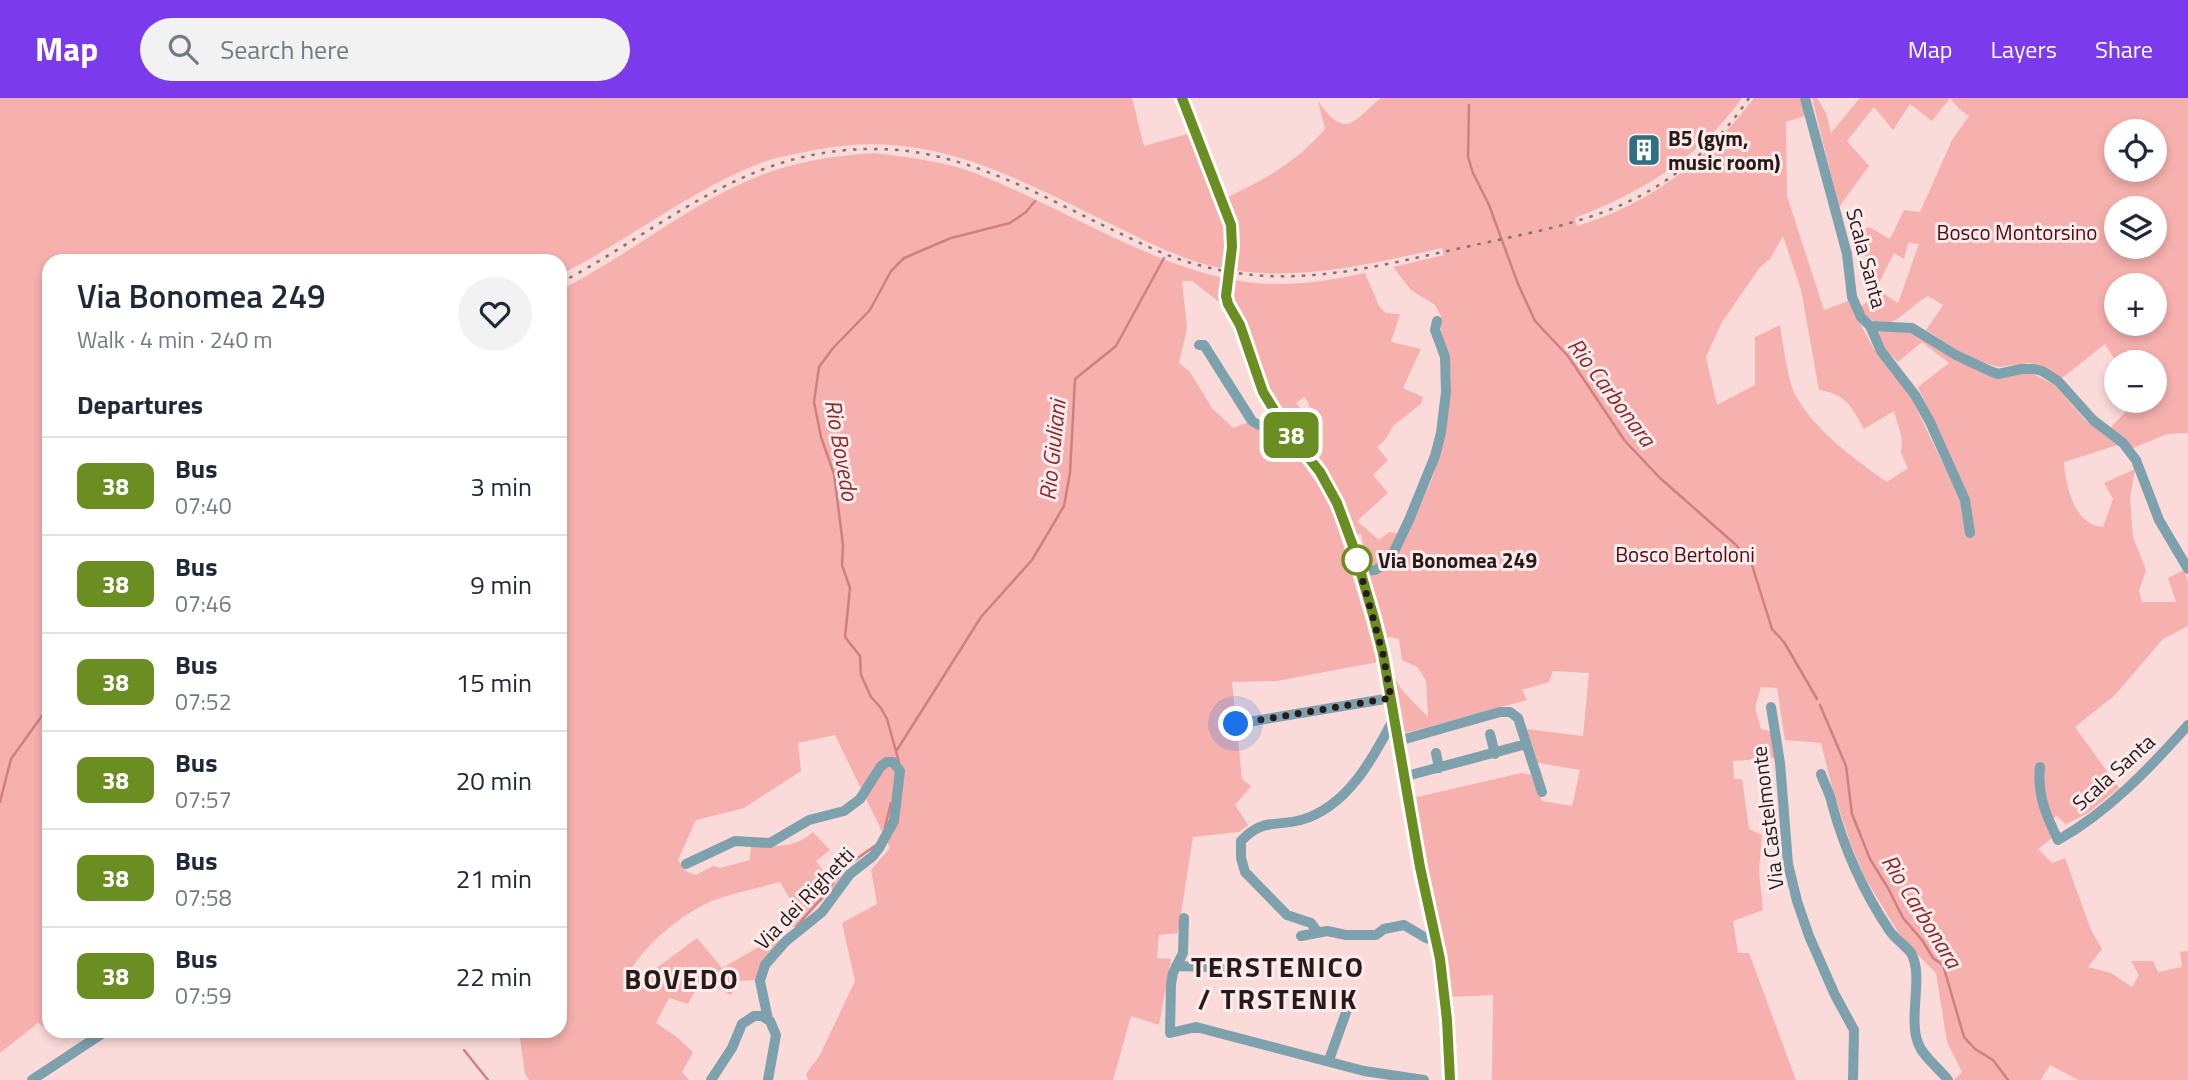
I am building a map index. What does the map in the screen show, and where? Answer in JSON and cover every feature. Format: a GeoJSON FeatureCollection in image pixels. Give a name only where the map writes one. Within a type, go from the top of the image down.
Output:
{"type":"FeatureCollection","features":[{"type":"Feature","properties":{"kind":"street"},"geometry":{"type":"LineString","coordinates":[[1182,98],[1231,225],[1232,247],[1226,287],[1228,304],[1240,325],[1258,380],[1285,428],[1312,460],[1330,488],[1350,535],[1383,654],[1440,959],[1450,1080]]}},
{"type":"Feature","properties":{"kind":"street","name":"Scala Santa"},"geometry":{"type":"LineString","coordinates":[[1805,98],[1847,254],[1853,297],[1861,317],[1870,327],[1912,328],[1956,355],[1998,374],[2026,369],[2042,371],[2058,381],[2093,420],[2136,460],[2160,520],[2173,545],[2187,561]]}},
{"type":"Feature","properties":{"kind":"street"},"geometry":{"type":"LineString","coordinates":[[1360,571],[1375,570],[1389,562],[1435,456],[1446,392],[1445,357],[1436,338],[1437,321]]}},
{"type":"Feature","properties":{"kind":"street"},"geometry":{"type":"LineString","coordinates":[[1870,327],[1881,351],[1915,395],[1930,422],[1965,500],[1970,533]]}},
{"type":"Feature","properties":{"kind":"street"},"geometry":{"type":"LineString","coordinates":[[1199,345],[1204,345],[1252,421],[1259,426],[1285,428]]}},
{"type":"Feature","properties":{"kind":"street"},"geometry":{"type":"LineString","coordinates":[[1236,724],[1391,698]]}},
{"type":"Feature","properties":{"kind":"street","name":"Via Castelmonte"},"geometry":{"type":"LineString","coordinates":[[1771,707],[1780,764],[1788,864],[1809,936],[1854,1030],[1853,1080]]}},
{"type":"Feature","properties":{"kind":"street"},"geometry":{"type":"LineString","coordinates":[[1398,741],[1510,712],[1518,718],[1542,792]]}},
{"type":"Feature","properties":{"kind":"street"},"geometry":{"type":"LineString","coordinates":[[1317,931],[1311,923],[1287,915],[1245,872],[1241,858],[1241,841],[1264,824],[1301,820],[1331,806],[1366,767],[1394,718]]}},
{"type":"Feature","properties":{"kind":"street","name":"Scala Santa"},"geometry":{"type":"LineString","coordinates":[[2040,767],[2040,800],[2058,840],[2085,825],[2105,808],[2167,749],[2188,725]]}},
{"type":"Feature","properties":{"kind":"street"},"geometry":{"type":"LineString","coordinates":[[1490,734],[1495,754]]}},
{"type":"Feature","properties":{"kind":"street"},"geometry":{"type":"LineString","coordinates":[[1404,777],[1526,744]]}},
{"type":"Feature","properties":{"kind":"street"},"geometry":{"type":"LineString","coordinates":[[1436,753],[1439,768]]}},
{"type":"Feature","properties":{"kind":"street","name":"Via dei Righetti"},"geometry":{"type":"LineString","coordinates":[[686,864],[735,841],[770,843],[809,820],[844,811],[860,799],[881,766],[893,762],[900,771],[894,821],[879,848],[850,874],[822,912],[786,941],[765,965],[761,981],[768,1019]]}},
{"type":"Feature","properties":{"kind":"street"},"geometry":{"type":"LineString","coordinates":[[1821,774],[1832,801],[1841,839],[1860,880],[1889,930],[1912,956],[1917,986],[1914,1015],[1917,1039],[1924,1053],[1948,1080]]}},
{"type":"Feature","properties":{"kind":"street"},"geometry":{"type":"LineString","coordinates":[[1184,918],[1183,953],[1171,984],[1170,1033],[1196,1027],[1364,1071],[1424,1080]]}},
{"type":"Feature","properties":{"kind":"street"},"geometry":{"type":"LineString","coordinates":[[1300,936],[1317,931],[1356,936],[1376,935],[1384,929],[1404,925],[1426,938],[1435,940]]}},
{"type":"Feature","properties":{"kind":"street"},"geometry":{"type":"LineString","coordinates":[[1176,966],[1237,970]]}},
{"type":"Feature","properties":{"kind":"street"},"geometry":{"type":"LineString","coordinates":[[1329,1060],[1348,1007]]}},
{"type":"Feature","properties":{"kind":"street"},"geometry":{"type":"LineString","coordinates":[[711,1080],[732,1048],[742,1024],[754,1016],[768,1019],[776,1035],[768,1080]]}},
{"type":"Feature","properties":{"kind":"street"},"geometry":{"type":"LineString","coordinates":[[32,1080],[95,1038]]}},
{"type":"Feature","properties":{"kind":"green space","name":"Bosco Bertoloni"},"geometry":{"type":"Polygon","coordinates":[[[0,98],[1132,98],[1144,146],[1188,134],[1227,232],[1237,247],[1237,231],[1226,198],[1279,169],[1314,141],[1325,129],[1318,101],[1328,114],[1343,124],[1356,119],[1381,98],[1742,98],[1707,138],[1668,171],[1623,197],[1575,218],[1577,226],[1629,205],[1676,177],[1717,141],[1754,98],[1801,98],[1805,116],[1786,122],[1787,196],[1824,310],[1848,301],[1874,349],[1911,397],[1962,504],[1970,501],[1918,387],[1949,363],[1922,342],[1898,362],[1884,349],[1878,332],[1903,331],[1921,336],[1955,359],[2020,374],[2033,374],[2055,385],[2084,419],[2118,445],[2064,462],[2067,486],[2081,516],[2103,527],[2113,499],[2104,483],[2135,469],[2130,498],[2133,537],[2146,570],[2139,591],[2142,602],[2176,602],[2168,578],[2184,570],[2188,581],[2188,626],[2163,639],[2115,695],[2075,727],[2119,788],[2088,813],[2066,824],[2057,816],[2045,822],[2052,838],[2038,849],[2052,863],[2065,858],[2091,930],[2102,949],[2088,967],[2111,973],[2132,987],[2139,975],[2131,961],[2153,961],[2158,972],[2182,967],[2180,952],[2188,951],[2188,1080],[2078,1080],[2050,1065],[2041,1080],[1954,1080],[1962,1072],[1947,1042],[1936,973],[1903,940],[1865,878],[1832,787],[1821,743],[1785,740],[1777,688],[1761,687],[1755,707],[1761,729],[1772,732],[1776,758],[1733,761],[1734,779],[1742,779],[1749,829],[1762,835],[1759,872],[1763,910],[1733,921],[1738,953],[1749,953],[1796,1080],[1492,1080],[1493,995],[1449,997],[1413,798],[1521,773],[1531,775],[1542,801],[1572,806],[1580,770],[1538,763],[1527,729],[1583,736],[1589,673],[1553,671],[1549,682],[1522,690],[1527,700],[1402,734],[1388,664],[1401,689],[1428,717],[1426,680],[1417,667],[1402,660],[1399,639],[1389,637],[1384,641],[1365,576],[1386,570],[1396,558],[1432,479],[1446,434],[1451,375],[1441,332],[1441,316],[1435,305],[1411,290],[1393,267],[1444,255],[1442,248],[1320,271],[1259,273],[1228,269],[1197,262],[1166,250],[1007,175],[971,161],[935,151],[897,145],[857,145],[778,158],[732,175],[567,271],[567,254],[42,254],[42,1026],[38,1023],[0,1053],[0,98]],[[1783,236],[1770,259],[1760,267],[1722,322],[1706,357],[1717,405],[1755,385],[1755,337],[1780,325],[1791,384],[1797,398],[1815,423],[1837,444],[1887,482],[1908,468],[1901,453],[1902,439],[1894,411],[1864,429],[1856,414],[1842,398],[1819,390],[1801,290],[1783,236]]]}},
{"type":"Feature","properties":{"kind":"green space"},"geometry":{"type":"Polygon","coordinates":[[[1812,98],[1817,98],[1826,113],[1831,133],[1860,98],[1950,98],[1932,121],[1910,104],[1893,130],[1874,107],[1847,141],[1869,166],[1839,207],[1812,98]]]}},
{"type":"Feature","properties":{"kind":"green space","name":"Bosco Montorsino"},"geometry":{"type":"Polygon","coordinates":[[[1950,98],[2188,98],[2188,433],[2167,434],[2133,448],[2110,428],[2124,413],[2167,413],[2167,350],[2109,350],[2105,344],[2062,378],[2044,367],[2030,363],[1998,367],[1959,351],[1926,330],[1943,305],[1928,296],[1894,321],[1886,323],[1878,323],[1869,318],[1860,307],[1881,292],[1898,303],[1919,244],[1908,243],[1904,259],[1894,253],[1878,285],[1855,233],[1869,227],[1890,239],[1904,210],[1920,212],[1952,140],[1969,116],[1950,98]]]}},
{"type":"Feature","properties":{"kind":"green space"},"geometry":{"type":"Polygon","coordinates":[[[873,153],[952,166],[1009,187],[1168,261],[1233,280],[1266,284],[1299,283],[1365,273],[1379,306],[1386,313],[1400,314],[1391,342],[1421,349],[1403,388],[1423,397],[1421,404],[1393,426],[1386,439],[1377,447],[1388,460],[1373,475],[1388,493],[1357,521],[1379,540],[1389,532],[1397,533],[1387,555],[1379,562],[1367,566],[1361,534],[1354,535],[1338,490],[1293,425],[1312,409],[1309,403],[1304,397],[1296,403],[1301,409],[1286,415],[1259,371],[1249,334],[1231,294],[1227,308],[1192,281],[1182,281],[1187,328],[1179,363],[1190,372],[1212,408],[1233,428],[1249,422],[1282,433],[1331,504],[1378,662],[1277,681],[1232,682],[1242,779],[1251,786],[1235,805],[1248,825],[1239,832],[1193,837],[1178,933],[1159,935],[1157,958],[1171,959],[1159,1025],[1131,1016],[1113,1080],[808,1080],[806,1074],[820,1055],[855,981],[842,923],[877,904],[871,870],[890,848],[835,735],[798,743],[801,771],[744,808],[696,820],[678,860],[687,872],[696,875],[713,866],[720,868],[750,860],[751,844],[791,844],[813,832],[830,850],[816,861],[828,877],[848,871],[835,886],[792,928],[790,899],[780,882],[712,901],[666,930],[630,971],[643,978],[697,938],[722,968],[776,937],[781,941],[757,980],[740,981],[731,995],[701,980],[688,1004],[669,998],[656,1023],[693,1052],[682,1072],[689,1080],[529,1080],[525,1074],[520,1038],[567,1038],[567,286],[728,190],[783,168],[842,156],[873,153]]]}},
{"type":"Feature","properties":{"kind":"waterway","name":"Rio Carbonara"},"geometry":{"type":"LineString","coordinates":[[1469,105],[1468,157],[1535,321],[1568,356],[1625,441],[1660,478],[1736,545],[1751,562],[1772,629],[1784,642],[1817,699]]}},
{"type":"Feature","properties":{"kind":"waterway","name":"Rio Bovedo"},"geometry":{"type":"LineString","coordinates":[[899,762],[887,719],[871,697],[861,675],[860,656],[845,637],[850,588],[842,565],[843,545],[834,474],[821,437],[814,402],[819,367],[833,348],[870,310],[891,271],[904,258],[951,238],[1010,223],[1026,212],[1035,201]]}},
{"type":"Feature","properties":{"kind":"waterway","name":"Rio Giuliani"},"geometry":{"type":"LineString","coordinates":[[897,750],[981,617],[1032,560],[1064,506],[1070,473],[1075,379],[1116,346],[1164,258]]}},
{"type":"Feature","properties":{"kind":"waterway","name":"Rio Carbonara"},"geometry":{"type":"LineString","coordinates":[[1820,705],[1846,766],[1852,814],[1870,859],[1903,918],[1933,958],[1943,965],[1964,1037],[1975,1049],[1993,1060],[2008,1080]]}},
{"type":"Feature","properties":{"kind":"waterway"},"geometry":{"type":"LineString","coordinates":[[0,802],[11,759],[42,716]]}},
{"type":"Feature","properties":{"kind":"waterway","name":"Rio Bovedo"},"geometry":{"type":"LineString","coordinates":[[885,827],[891,803]]}},
{"type":"Feature","properties":{"kind":"waterway","name":"Rio Bovedo"},"geometry":{"type":"LineString","coordinates":[[796,927],[827,892],[841,870],[876,845]]}},
{"type":"Feature","properties":{"kind":"waterway"},"geometry":{"type":"LineString","coordinates":[[464,1050],[488,1080]]}},
{"type":"Feature","properties":{"kind":"railway"},"geometry":{"type":"LineString","coordinates":[[567,279],[708,195],[745,177],[784,162],[826,152],[872,149],[937,156],[999,176],[1155,250],[1195,264],[1265,276],[1299,276],[1367,268],[1556,227],[1618,206],[1670,178],[1700,154],[1726,128],[1749,98]]}},
{"type":"Feature","properties":{"kind":"bus line","name":"38"},"geometry":{"type":"LineString","coordinates":[[1182,98],[1231,225],[1232,247],[1226,287],[1228,304],[1240,325],[1263,392],[1285,428],[1320,472],[1337,503],[1350,535],[1374,618],[1383,654],[1420,867],[1440,959],[1450,1080]]}},
{"type":"Feature","properties":{"kind":"place","name":"B5 (gym, music room)"},"geometry":{"type":"Point","coordinates":[1644,150]}},
{"type":"Feature","properties":{"kind":"place","name":"Via Bonomea 249"},"geometry":{"type":"Point","coordinates":[1357,560]}},
{"type":"Feature","properties":{"kind":"district","name":"BOVEDO"},"geometry":{"type":"Point","coordinates":[682,978]}},
{"type":"Feature","properties":{"kind":"district","name":"TERSTENICO / TRSTENIK"},"geometry":{"type":"Point","coordinates":[1278,982]}},
{"type":"Feature","properties":{"kind":"route"},"geometry":{"type":"LineString","coordinates":[[1236,724],[1391,698],[1383,654],[1357,560]]}}]}
